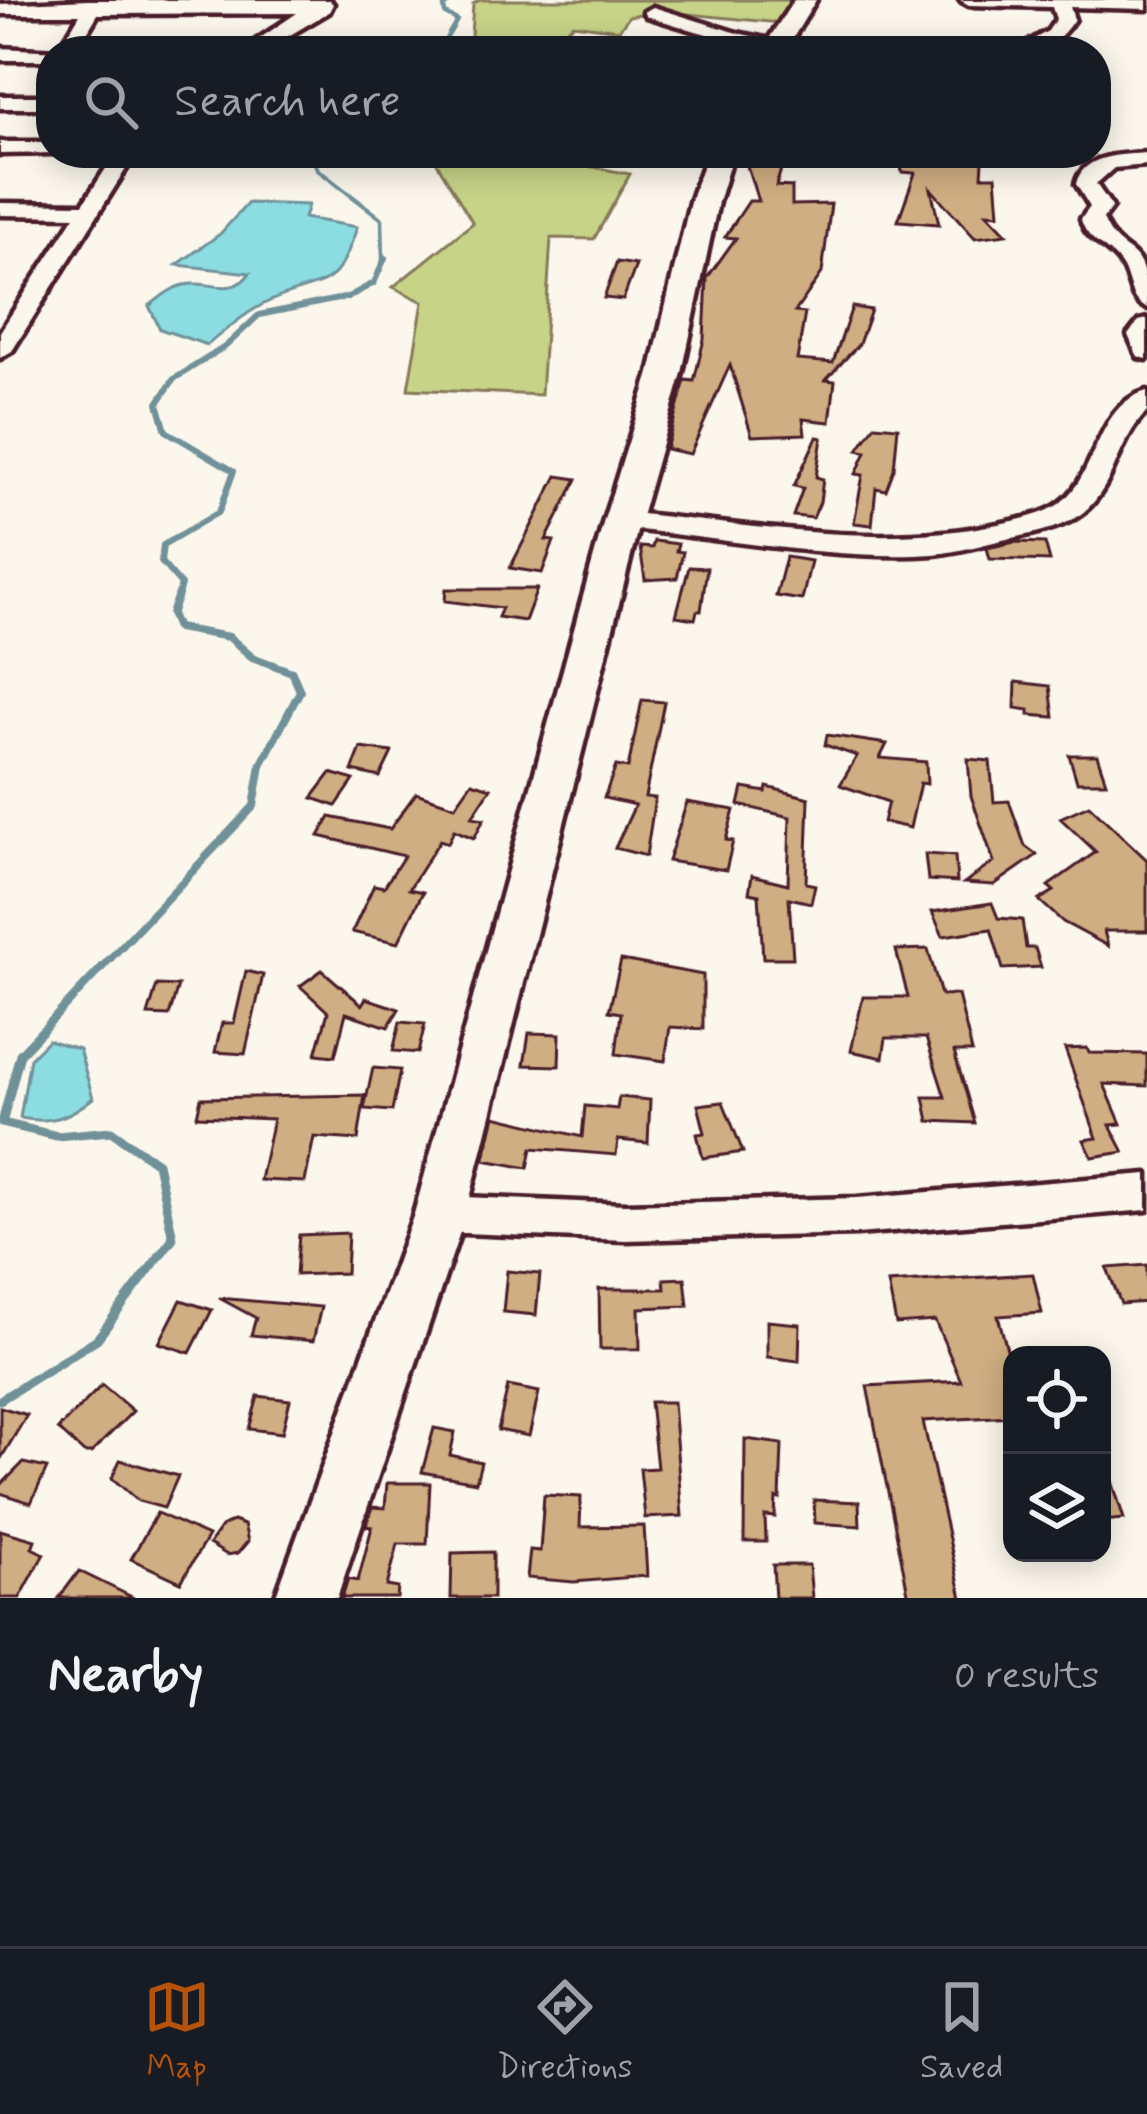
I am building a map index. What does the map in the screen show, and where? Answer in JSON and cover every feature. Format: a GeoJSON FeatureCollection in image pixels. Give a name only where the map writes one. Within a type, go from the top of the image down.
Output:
{"type":"FeatureCollection","features":[{"type":"Feature","properties":{"kind":"main road"},"geometry":{"type":"LineString","coordinates":[[782,36],[805,0]]}},
{"type":"Feature","properties":{"kind":"main road"},"geometry":{"type":"LineString","coordinates":[[307,1598],[440,1214],[622,520],[666,373],[709,168]]}},
{"type":"Feature","properties":{"kind":"street"},"geometry":{"type":"LineString","coordinates":[[969,0],[1147,4]]}},
{"type":"Feature","properties":{"kind":"street"},"geometry":{"type":"LineString","coordinates":[[0,9],[324,4]]}},
{"type":"Feature","properties":{"kind":"street"},"geometry":{"type":"LineString","coordinates":[[274,36],[324,4]]}},
{"type":"Feature","properties":{"kind":"street"},"geometry":{"type":"LineString","coordinates":[[76,36],[94,5]]}},
{"type":"Feature","properties":{"kind":"street"},"geometry":{"type":"LineString","coordinates":[[1052,36],[1065,19],[1060,5]]}},
{"type":"Feature","properties":{"kind":"street"},"geometry":{"type":"LineString","coordinates":[[653,12],[728,36]]}},
{"type":"Feature","properties":{"kind":"street"},"geometry":{"type":"LineString","coordinates":[[0,54],[36,54]]}},
{"type":"Feature","properties":{"kind":"street"},"geometry":{"type":"LineString","coordinates":[[0,102],[36,102]]}},
{"type":"Feature","properties":{"kind":"street"},"geometry":{"type":"LineString","coordinates":[[0,148],[36,148]]}},
{"type":"Feature","properties":{"kind":"street"},"geometry":{"type":"LineString","coordinates":[[1111,162],[1147,159]]}},
{"type":"Feature","properties":{"kind":"street"},"geometry":{"type":"LineString","coordinates":[[0,352],[116,168]]}},
{"type":"Feature","properties":{"kind":"street"},"geometry":{"type":"LineString","coordinates":[[1100,168],[1087,176],[1086,184],[1102,207],[1092,219],[1094,229],[1131,261],[1147,301]]}},
{"type":"Feature","properties":{"kind":"street"},"geometry":{"type":"LineString","coordinates":[[0,209],[88,210]]}},
{"type":"Feature","properties":{"kind":"street"},"geometry":{"type":"LineString","coordinates":[[1147,326],[1140,335],[1147,352]]}},
{"type":"Feature","properties":{"kind":"street"},"geometry":{"type":"LineString","coordinates":[[622,520],[893,547],[940,545],[1020,528],[1065,513],[1084,496],[1099,477],[1117,426],[1147,399]]}},
{"type":"Feature","properties":{"kind":"street"},"geometry":{"type":"LineString","coordinates":[[440,1214],[625,1222],[857,1216],[1147,1192]]}},
{"type":"Feature","properties":{"kind":"green space"},"geometry":{"type":"Polygon","coordinates":[[[480,0],[814,0],[801,25],[658,11],[629,16],[619,30],[573,24],[559,36],[471,36],[473,4],[480,0]]]}},
{"type":"Feature","properties":{"kind":"green space"},"geometry":{"type":"Polygon","coordinates":[[[440,168],[598,168],[630,174],[594,239],[551,238],[541,395],[408,389],[423,302],[393,287],[473,223],[440,168]]]}},
{"type":"Feature","properties":{"kind":"water"},"geometry":{"type":"Polygon","coordinates":[[[248,203],[308,205],[304,218],[357,227],[342,264],[327,280],[253,310],[207,345],[160,329],[149,306],[170,291],[194,284],[228,287],[250,273],[177,265],[220,234],[248,203]]]}},
{"type":"Feature","properties":{"kind":"water"},"geometry":{"type":"Polygon","coordinates":[[[48,1040],[79,1049],[93,1098],[59,1118],[20,1118],[30,1058],[48,1040]]]}},
{"type":"Feature","properties":{"kind":"building"},"geometry":{"type":"Polygon","coordinates":[[[748,168],[781,168],[776,186],[792,187],[792,205],[831,204],[822,273],[795,312],[805,313],[797,360],[833,363],[852,307],[871,310],[859,344],[826,380],[835,381],[830,422],[803,419],[805,434],[752,436],[730,365],[690,454],[666,449],[685,380],[694,381],[704,339],[707,278],[736,238],[725,237],[749,201],[758,201],[748,168]]]}},
{"type":"Feature","properties":{"kind":"building"},"geometry":{"type":"Polygon","coordinates":[[[901,168],[983,168],[982,176],[996,176],[999,214],[987,213],[1007,234],[975,238],[931,189],[939,224],[898,221],[915,173],[901,168]]]}},
{"type":"Feature","properties":{"kind":"building"},"geometry":{"type":"Polygon","coordinates":[[[617,262],[636,265],[623,300],[604,298],[617,262]]]}},
{"type":"Feature","properties":{"kind":"building"},"geometry":{"type":"Polygon","coordinates":[[[875,425],[898,427],[894,469],[886,490],[876,488],[872,525],[854,523],[863,475],[856,474],[866,452],[858,450],[875,425]]]}},
{"type":"Feature","properties":{"kind":"building"},"geometry":{"type":"Polygon","coordinates":[[[817,437],[822,438],[816,477],[823,479],[820,502],[813,518],[793,516],[803,488],[794,486],[817,437]]]}},
{"type":"Feature","properties":{"kind":"building"},"geometry":{"type":"Polygon","coordinates":[[[557,476],[577,479],[546,540],[554,541],[542,573],[510,568],[557,476]]]}},
{"type":"Feature","properties":{"kind":"building"},"geometry":{"type":"Polygon","coordinates":[[[654,541],[678,544],[676,551],[683,552],[677,578],[645,580],[640,547],[652,548],[654,541]]]}},
{"type":"Feature","properties":{"kind":"building"},"geometry":{"type":"Polygon","coordinates":[[[1045,543],[1050,561],[990,559],[987,548],[1045,543]]]}},
{"type":"Feature","properties":{"kind":"building"},"geometry":{"type":"Polygon","coordinates":[[[786,557],[811,561],[802,600],[776,596],[786,557]]]}},
{"type":"Feature","properties":{"kind":"building"},"geometry":{"type":"Polygon","coordinates":[[[689,567],[707,568],[701,611],[695,619],[676,616],[689,567]]]}},
{"type":"Feature","properties":{"kind":"building"},"geometry":{"type":"Polygon","coordinates":[[[446,589],[537,589],[525,621],[498,617],[502,608],[445,601],[446,589]]]}},
{"type":"Feature","properties":{"kind":"building"},"geometry":{"type":"Polygon","coordinates":[[[1016,682],[1050,686],[1054,717],[1029,715],[1029,710],[1015,708],[1016,682]]]}},
{"type":"Feature","properties":{"kind":"building"},"geometry":{"type":"Polygon","coordinates":[[[642,700],[664,702],[645,797],[655,798],[646,856],[615,848],[635,805],[604,798],[616,766],[628,768],[642,700]]]}},
{"type":"Feature","properties":{"kind":"building"},"geometry":{"type":"Polygon","coordinates":[[[827,735],[887,744],[880,758],[926,762],[927,784],[920,783],[910,828],[883,822],[888,802],[840,785],[857,756],[825,745],[827,735]]]}},
{"type":"Feature","properties":{"kind":"building"},"geometry":{"type":"Polygon","coordinates":[[[361,748],[392,752],[380,777],[352,771],[361,748]]]}},
{"type":"Feature","properties":{"kind":"building"},"geometry":{"type":"Polygon","coordinates":[[[1069,755],[1097,755],[1106,782],[1077,782],[1069,755]]]}},
{"type":"Feature","properties":{"kind":"building"},"geometry":{"type":"Polygon","coordinates":[[[968,759],[990,761],[994,802],[1009,801],[1025,846],[1037,855],[994,885],[964,883],[994,862],[971,796],[968,759]]]}},
{"type":"Feature","properties":{"kind":"building"},"geometry":{"type":"Polygon","coordinates":[[[331,773],[354,780],[336,806],[312,798],[331,773]]]}},
{"type":"Feature","properties":{"kind":"building"},"geometry":{"type":"Polygon","coordinates":[[[472,782],[491,788],[472,817],[484,819],[474,838],[454,830],[448,843],[440,840],[409,889],[423,892],[398,943],[352,932],[374,885],[384,887],[404,856],[319,836],[330,817],[390,829],[416,793],[455,806],[472,782]]]}},
{"type":"Feature","properties":{"kind":"building"},"geometry":{"type":"Polygon","coordinates":[[[767,787],[809,798],[806,883],[815,885],[811,903],[789,898],[793,958],[763,958],[759,895],[749,893],[752,875],[788,884],[790,817],[739,805],[743,788],[766,792],[767,787]]]}},
{"type":"Feature","properties":{"kind":"building"},"geometry":{"type":"Polygon","coordinates":[[[687,802],[734,810],[726,840],[733,841],[726,870],[668,861],[687,802]]]}},
{"type":"Feature","properties":{"kind":"building"},"geometry":{"type":"Polygon","coordinates":[[[1089,805],[1147,860],[1147,931],[1104,931],[1108,946],[1063,922],[1039,900],[1054,891],[1048,886],[1096,852],[1060,818],[1089,805]]]}},
{"type":"Feature","properties":{"kind":"building"},"geometry":{"type":"Polygon","coordinates":[[[925,854],[955,856],[957,882],[928,880],[925,854]]]}},
{"type":"Feature","properties":{"kind":"building"},"geometry":{"type":"Polygon","coordinates":[[[992,903],[998,918],[1022,920],[1026,948],[1035,948],[1041,967],[1003,969],[991,929],[943,936],[932,912],[992,903]]]}},
{"type":"Feature","properties":{"kind":"building"},"geometry":{"type":"Polygon","coordinates":[[[928,949],[941,995],[958,995],[972,1052],[954,1052],[975,1123],[929,1121],[924,1097],[945,1097],[926,1038],[886,1038],[883,1058],[851,1051],[863,997],[908,997],[896,950],[928,949]]]}},
{"type":"Feature","properties":{"kind":"building"},"geometry":{"type":"Polygon","coordinates":[[[621,960],[703,975],[703,1029],[670,1027],[665,1061],[616,1054],[621,1013],[609,1011],[621,960]]]}},
{"type":"Feature","properties":{"kind":"building"},"geometry":{"type":"Polygon","coordinates":[[[322,970],[362,1005],[366,998],[399,1009],[388,1027],[346,1013],[335,1056],[316,1054],[328,1012],[300,986],[322,970]]]}},
{"type":"Feature","properties":{"kind":"building"},"geometry":{"type":"Polygon","coordinates":[[[246,971],[263,975],[245,1054],[215,1052],[222,1023],[234,1023],[246,971]]]}},
{"type":"Feature","properties":{"kind":"building"},"geometry":{"type":"Polygon","coordinates":[[[157,985],[178,986],[169,1016],[148,1015],[157,985]]]}},
{"type":"Feature","properties":{"kind":"building"},"geometry":{"type":"Polygon","coordinates":[[[400,1022],[425,1024],[418,1053],[393,1051],[400,1022]]]}},
{"type":"Feature","properties":{"kind":"building"},"geometry":{"type":"Polygon","coordinates":[[[529,1033],[560,1034],[559,1066],[524,1065],[529,1033]]]}},
{"type":"Feature","properties":{"kind":"building"},"geometry":{"type":"Polygon","coordinates":[[[1087,1048],[1089,1053],[1147,1054],[1147,1086],[1104,1084],[1121,1124],[1110,1125],[1124,1152],[1092,1157],[1084,1140],[1097,1138],[1065,1049],[1087,1048]]]}},
{"type":"Feature","properties":{"kind":"building"},"geometry":{"type":"Polygon","coordinates":[[[373,1068],[400,1070],[392,1111],[364,1109],[373,1068]]]}},
{"type":"Feature","properties":{"kind":"building"},"geometry":{"type":"Polygon","coordinates":[[[365,1095],[358,1140],[314,1137],[305,1182],[260,1180],[273,1119],[197,1116],[201,1098],[365,1095]]]}},
{"type":"Feature","properties":{"kind":"building"},"geometry":{"type":"Polygon","coordinates":[[[619,1097],[650,1100],[648,1143],[618,1140],[616,1155],[532,1148],[528,1168],[484,1160],[495,1116],[582,1137],[585,1106],[617,1109],[619,1097]]]}},
{"type":"Feature","properties":{"kind":"building"},"geometry":{"type":"Polygon","coordinates":[[[723,1102],[743,1152],[703,1158],[697,1134],[705,1133],[698,1105],[723,1102]]]}},
{"type":"Feature","properties":{"kind":"building"},"geometry":{"type":"Polygon","coordinates":[[[348,1233],[346,1273],[296,1275],[299,1235],[348,1233]]]}},
{"type":"Feature","properties":{"kind":"building"},"geometry":{"type":"Polygon","coordinates":[[[1147,1265],[1147,1302],[1121,1304],[1107,1268],[1147,1265]]]}},
{"type":"Feature","properties":{"kind":"building"},"geometry":{"type":"Polygon","coordinates":[[[507,1271],[540,1274],[536,1315],[503,1312],[507,1271]]]}},
{"type":"Feature","properties":{"kind":"building"},"geometry":{"type":"Polygon","coordinates":[[[1033,1274],[1042,1313],[998,1316],[1006,1346],[1003,1417],[923,1421],[962,1598],[909,1598],[867,1386],[961,1381],[935,1321],[896,1324],[888,1283],[1033,1274]]]}},
{"type":"Feature","properties":{"kind":"building"},"geometry":{"type":"Polygon","coordinates":[[[685,1278],[688,1306],[639,1308],[640,1349],[600,1349],[599,1289],[665,1289],[664,1279],[685,1278]]]}},
{"type":"Feature","properties":{"kind":"building"},"geometry":{"type":"Polygon","coordinates":[[[219,1298],[321,1307],[313,1341],[251,1335],[256,1318],[219,1298]]]}},
{"type":"Feature","properties":{"kind":"building"},"geometry":{"type":"Polygon","coordinates":[[[181,1300],[212,1310],[190,1353],[159,1343],[181,1300]]]}},
{"type":"Feature","properties":{"kind":"building"},"geometry":{"type":"Polygon","coordinates":[[[767,1321],[800,1324],[799,1361],[767,1357],[767,1321]]]}},
{"type":"Feature","properties":{"kind":"building"},"geometry":{"type":"Polygon","coordinates":[[[102,1385],[133,1411],[91,1453],[84,1453],[58,1429],[102,1385]]]}},
{"type":"Feature","properties":{"kind":"building"},"geometry":{"type":"Polygon","coordinates":[[[508,1386],[539,1392],[529,1436],[498,1430],[508,1386]]]}},
{"type":"Feature","properties":{"kind":"building"},"geometry":{"type":"Polygon","coordinates":[[[258,1396],[290,1400],[282,1433],[249,1429],[258,1396]]]}},
{"type":"Feature","properties":{"kind":"building"},"geometry":{"type":"Polygon","coordinates":[[[650,1402],[673,1402],[682,1516],[645,1518],[640,1469],[657,1468],[650,1402]]]}},
{"type":"Feature","properties":{"kind":"building"},"geometry":{"type":"Polygon","coordinates":[[[0,1407],[27,1415],[0,1460],[0,1407]]]}},
{"type":"Feature","properties":{"kind":"building"},"geometry":{"type":"Polygon","coordinates":[[[434,1428],[455,1432],[450,1455],[481,1462],[476,1482],[422,1472],[434,1428]]]}},
{"type":"Feature","properties":{"kind":"building"},"geometry":{"type":"Polygon","coordinates":[[[745,1439],[782,1444],[780,1499],[776,1498],[775,1517],[765,1516],[766,1542],[744,1542],[745,1439]]]}},
{"type":"Feature","properties":{"kind":"building"},"geometry":{"type":"Polygon","coordinates":[[[120,1460],[178,1476],[164,1508],[138,1501],[112,1478],[120,1460]]]}},
{"type":"Feature","properties":{"kind":"building"},"geometry":{"type":"Polygon","coordinates":[[[23,1463],[47,1468],[31,1503],[0,1493],[0,1486],[23,1463]]]}},
{"type":"Feature","properties":{"kind":"building"},"geometry":{"type":"Polygon","coordinates":[[[1111,1478],[1124,1519],[1111,1520],[1111,1478]]]}},
{"type":"Feature","properties":{"kind":"building"},"geometry":{"type":"Polygon","coordinates":[[[387,1483],[430,1483],[427,1544],[398,1544],[387,1586],[398,1588],[397,1598],[342,1598],[348,1579],[358,1581],[372,1527],[366,1526],[372,1507],[385,1508],[387,1483]]]}},
{"type":"Feature","properties":{"kind":"building"},"geometry":{"type":"Polygon","coordinates":[[[544,1495],[581,1497],[580,1527],[644,1526],[647,1576],[574,1582],[527,1578],[530,1550],[540,1551],[544,1495]]]}},
{"type":"Feature","properties":{"kind":"building"},"geometry":{"type":"Polygon","coordinates":[[[814,1500],[859,1502],[860,1526],[815,1523],[814,1500]]]}},
{"type":"Feature","properties":{"kind":"building"},"geometry":{"type":"Polygon","coordinates":[[[157,1513],[208,1536],[181,1582],[131,1559],[157,1513]]]}},
{"type":"Feature","properties":{"kind":"building"},"geometry":{"type":"Polygon","coordinates":[[[233,1521],[244,1525],[248,1541],[238,1553],[227,1555],[209,1544],[221,1527],[233,1521]]]}},
{"type":"Feature","properties":{"kind":"building"},"geometry":{"type":"Polygon","coordinates":[[[0,1530],[35,1540],[32,1548],[44,1554],[20,1598],[0,1598],[0,1530]]]}},
{"type":"Feature","properties":{"kind":"building"},"geometry":{"type":"Polygon","coordinates":[[[493,1552],[493,1598],[451,1598],[452,1553],[493,1552]]]}},
{"type":"Feature","properties":{"kind":"building"},"geometry":{"type":"Polygon","coordinates":[[[773,1565],[809,1565],[812,1598],[775,1598],[773,1565]]]}},
{"type":"Feature","properties":{"kind":"building"},"geometry":{"type":"Polygon","coordinates":[[[79,1571],[134,1598],[59,1598],[79,1571]]]}},
{"type":"Feature","properties":{"kind":"waterway"},"geometry":{"type":"LineString","coordinates":[[448,36],[457,20],[445,14],[444,6],[454,0]]}},
{"type":"Feature","properties":{"kind":"waterway"},"geometry":{"type":"LineString","coordinates":[[317,168],[382,219],[383,261]]}},
{"type":"Feature","properties":{"kind":"waterway"},"geometry":{"type":"LineString","coordinates":[[178,596],[181,585],[161,562],[163,545],[219,512],[234,471],[166,431],[158,403],[174,379],[226,346],[259,315],[348,297],[374,283],[385,258]]}},
{"type":"Feature","properties":{"kind":"waterway"},"geometry":{"type":"LineString","coordinates":[[39,1034],[254,806],[261,765],[300,691],[292,672],[252,657],[229,637],[177,628],[171,614],[178,596]]}},
{"type":"Feature","properties":{"kind":"waterway"},"geometry":{"type":"LineString","coordinates":[[0,1400],[97,1339],[173,1238],[157,1163],[111,1131],[57,1136],[2,1123],[20,1054],[42,1031]]}}]}
